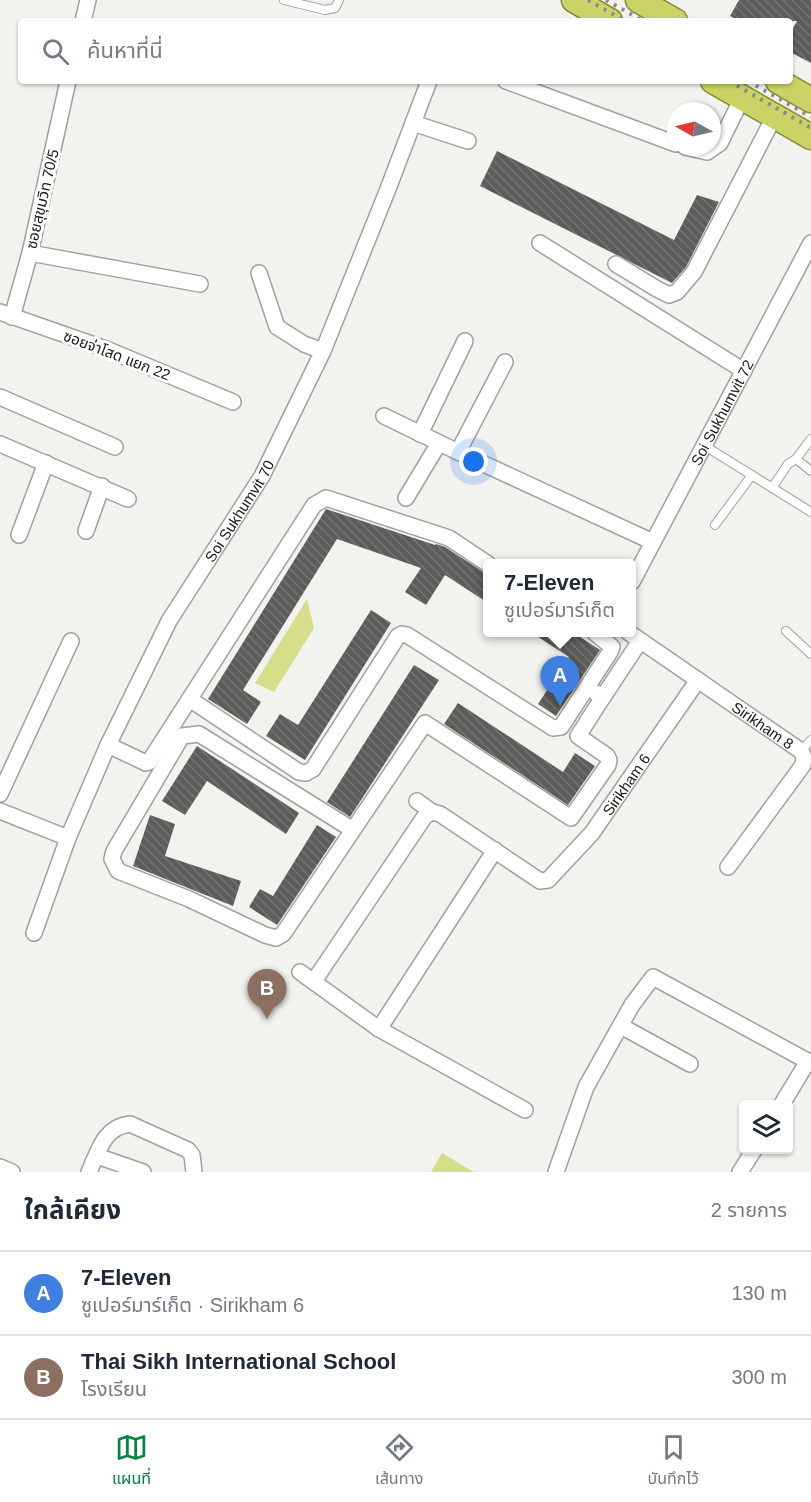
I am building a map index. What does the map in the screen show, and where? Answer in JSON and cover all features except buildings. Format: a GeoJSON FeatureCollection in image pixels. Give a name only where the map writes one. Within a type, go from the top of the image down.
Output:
{"type":"FeatureCollection","features":[{"type":"Feature","properties":{"kind":"highway"},"geometry":{"type":"LineString","coordinates":[[574,0],[605,18]]}},
{"type":"Feature","properties":{"kind":"highway"},"geometry":{"type":"LineString","coordinates":[[638,0],[670,18]]}},
{"type":"Feature","properties":{"kind":"highway"},"geometry":{"type":"LineString","coordinates":[[718,84],[811,137]]}},
{"type":"Feature","properties":{"kind":"highway"},"geometry":{"type":"LineString","coordinates":[[783,84],[811,100]]}},
{"type":"Feature","properties":{"kind":"street"},"geometry":{"type":"LineString","coordinates":[[84,18],[88,0]]}},
{"type":"Feature","properties":{"kind":"street","name":"ซอยสุขุมวิท 70/5"},"geometry":{"type":"LineString","coordinates":[[6,314],[30,253],[67,84]]}},
{"type":"Feature","properties":{"kind":"street","name":"Soi Sukhumvit 70"},"geometry":{"type":"LineString","coordinates":[[34,933],[68,838],[108,745],[169,621],[262,476],[322,351],[428,84]]}},
{"type":"Feature","properties":{"kind":"street"},"geometry":{"type":"LineString","coordinates":[[514,84],[667,141]]}},
{"type":"Feature","properties":{"kind":"street"},"geometry":{"type":"LineString","coordinates":[[721,141],[742,98]]}},
{"type":"Feature","properties":{"kind":"street"},"geometry":{"type":"LineString","coordinates":[[616,264],[657,290],[669,295],[677,291],[694,272],[774,117]]}},
{"type":"Feature","properties":{"kind":"street"},"geometry":{"type":"LineString","coordinates":[[413,123],[468,141]]}},
{"type":"Feature","properties":{"kind":"street"},"geometry":{"type":"LineString","coordinates":[[540,243],[744,371]]}},
{"type":"Feature","properties":{"kind":"street","name":"Soi Sukhumvit 72"},"geometry":{"type":"LineString","coordinates":[[636,574],[811,244]]}},
{"type":"Feature","properties":{"kind":"street"},"geometry":{"type":"LineString","coordinates":[[30,253],[200,284]]}},
{"type":"Feature","properties":{"kind":"street"},"geometry":{"type":"LineString","coordinates":[[259,273],[277,327],[304,344],[322,351]]}},
{"type":"Feature","properties":{"kind":"street","name":"ซอยจ่าโสด แยก 22"},"geometry":{"type":"LineString","coordinates":[[6,314],[106,349],[233,402]]}},
{"type":"Feature","properties":{"kind":"street"},"geometry":{"type":"LineString","coordinates":[[420,434],[465,341]]}},
{"type":"Feature","properties":{"kind":"street"},"geometry":{"type":"LineString","coordinates":[[458,452],[506,363]]}},
{"type":"Feature","properties":{"kind":"street"},"geometry":{"type":"LineString","coordinates":[[0,397],[115,447]]}},
{"type":"Feature","properties":{"kind":"street"},"geometry":{"type":"LineString","coordinates":[[384,416],[653,542]]}},
{"type":"Feature","properties":{"kind":"street"},"geometry":{"type":"LineString","coordinates":[[406,498],[439,443]]}},
{"type":"Feature","properties":{"kind":"street"},"geometry":{"type":"LineString","coordinates":[[0,444],[128,499]]}},
{"type":"Feature","properties":{"kind":"street"},"geometry":{"type":"LineString","coordinates":[[19,535],[46,463]]}},
{"type":"Feature","properties":{"kind":"street"},"geometry":{"type":"LineString","coordinates":[[86,531],[102,486]]}},
{"type":"Feature","properties":{"kind":"street"},"geometry":{"type":"LineString","coordinates":[[108,745],[146,763],[149,762],[191,700],[314,505],[326,498],[449,538],[483,561]]}},
{"type":"Feature","properties":{"kind":"street"},"geometry":{"type":"LineString","coordinates":[[191,700],[299,772],[306,773],[313,769],[398,636],[402,634],[553,728],[561,727],[588,688],[612,647],[599,637]]}},
{"type":"Feature","properties":{"kind":"street"},"geometry":{"type":"LineString","coordinates":[[353,830],[199,734],[191,734],[182,736],[146,794],[114,851],[112,859],[118,871],[189,899],[276,938],[283,934],[353,830],[425,723],[568,817],[574,817],[609,760],[607,756],[578,736],[603,697],[634,637]]}},
{"type":"Feature","properties":{"kind":"street","name":"Sirikham 8"},"geometry":{"type":"LineString","coordinates":[[634,637],[698,680],[806,746],[803,765],[728,867]]}},
{"type":"Feature","properties":{"kind":"street"},"geometry":{"type":"LineString","coordinates":[[0,794],[71,641]]}},
{"type":"Feature","properties":{"kind":"street","name":"Sirikham 6"},"geometry":{"type":"LineString","coordinates":[[495,850],[540,881],[548,880],[592,833],[698,680]]}},
{"type":"Feature","properties":{"kind":"street"},"geometry":{"type":"LineString","coordinates":[[588,688],[603,697]]}},
{"type":"Feature","properties":{"kind":"street"},"geometry":{"type":"LineString","coordinates":[[379,1029],[495,850],[417,801]]}},
{"type":"Feature","properties":{"kind":"street"},"geometry":{"type":"LineString","coordinates":[[0,811],[68,838]]}},
{"type":"Feature","properties":{"kind":"street"},"geometry":{"type":"LineString","coordinates":[[314,981],[425,816],[432,812]]}},
{"type":"Feature","properties":{"kind":"street"},"geometry":{"type":"LineString","coordinates":[[300,972],[379,1029],[525,1110]]}},
{"type":"Feature","properties":{"kind":"street"},"geometry":{"type":"LineString","coordinates":[[556,1172],[586,1087],[651,978],[657,977],[810,1062],[785,1100]]}},
{"type":"Feature","properties":{"kind":"street"},"geometry":{"type":"LineString","coordinates":[[621,1026],[690,1064]]}},
{"type":"Feature","properties":{"kind":"street"},"geometry":{"type":"LineString","coordinates":[[89,1172],[110,1131],[120,1125],[130,1124],[188,1150],[192,1155],[194,1172]]}},
{"type":"Feature","properties":{"kind":"street"},"geometry":{"type":"LineString","coordinates":[[740,1172],[751,1154]]}},
{"type":"Feature","properties":{"kind":"street"},"geometry":{"type":"LineString","coordinates":[[97,1155],[143,1172]]}},
{"type":"Feature","properties":{"kind":"street"},"geometry":{"type":"LineString","coordinates":[[0,1167],[12,1172]]}},
{"type":"Feature","properties":{"kind":"lane"},"geometry":{"type":"LineString","coordinates":[[284,0],[325,10],[334,8],[339,0]]}},
{"type":"Feature","properties":{"kind":"lane"},"geometry":{"type":"LineString","coordinates":[[772,488],[788,464],[796,459],[811,439]]}},
{"type":"Feature","properties":{"kind":"lane"},"geometry":{"type":"LineString","coordinates":[[705,446],[811,512]]}},
{"type":"Feature","properties":{"kind":"lane"},"geometry":{"type":"LineString","coordinates":[[796,459],[811,471]]}},
{"type":"Feature","properties":{"kind":"lane"},"geometry":{"type":"LineString","coordinates":[[716,525],[752,475]]}},
{"type":"Feature","properties":{"kind":"lane"},"geometry":{"type":"LineString","coordinates":[[786,631],[811,654]]}},
{"type":"Feature","properties":{"kind":"shaded area"},"geometry":{"type":"Polygon","coordinates":[[[307,599],[314,628],[274,692],[255,683],[307,599]]]}},
{"type":"Feature","properties":{"kind":"shaded area"},"geometry":{"type":"Polygon","coordinates":[[[442,1153],[474,1172],[431,1172],[442,1153]]]}},
{"type":"Feature","properties":{"kind":"railway"},"geometry":{"type":"LineString","coordinates":[[588,0],[620,18]]}},
{"type":"Feature","properties":{"kind":"railway"},"geometry":{"type":"LineString","coordinates":[[606,0],[638,18]]}},
{"type":"Feature","properties":{"kind":"railway"},"geometry":{"type":"LineString","coordinates":[[734,84],[811,128]]}},
{"type":"Feature","properties":{"kind":"railway"},"geometry":{"type":"LineString","coordinates":[[753,84],[811,117]]}},
{"type":"Feature","properties":{"kind":"place","name":"7-Eleven"},"geometry":{"type":"Point","coordinates":[560,706]}},
{"type":"Feature","properties":{"kind":"place","name":"Thai Sikh International School"},"geometry":{"type":"Point","coordinates":[267,1019]}}]}
